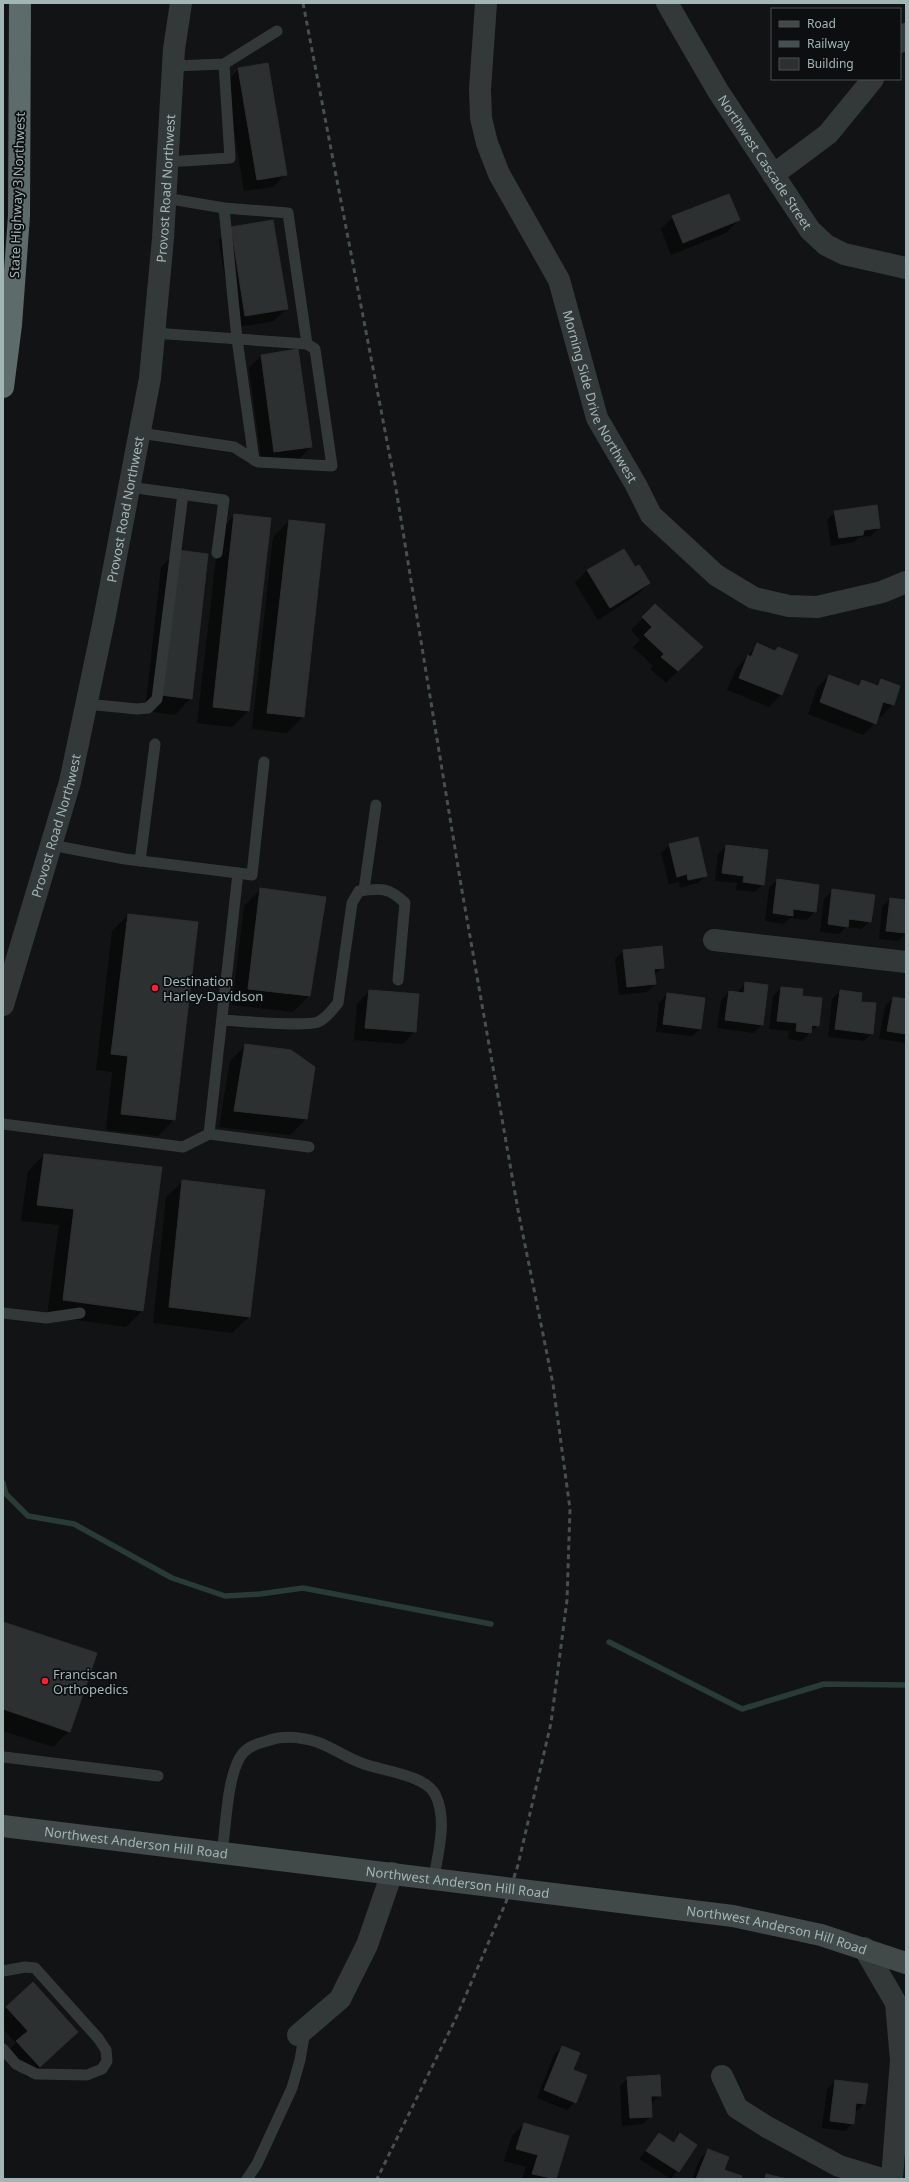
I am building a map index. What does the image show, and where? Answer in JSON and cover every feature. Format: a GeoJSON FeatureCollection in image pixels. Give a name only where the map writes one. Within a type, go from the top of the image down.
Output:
{"type":"FeatureCollection","features":[{"type":"Feature","properties":{"kind":"highway","name":"State Highway 3 Northwest"},"geometry":{"type":"LineString","coordinates":[[3,387],[11,325],[19,216],[20,3]]}},
{"type":"Feature","properties":{"kind":"main road","name":"Northwest Anderson Hill Road"},"geometry":{"type":"LineString","coordinates":[[3,1826],[434,1878],[756,1920],[807,1931],[864,1948],[906,1963]]}},
{"type":"Feature","properties":{"kind":"street","name":"Provost Road Northwest"},"geometry":{"type":"LineString","coordinates":[[3,1005],[70,782],[130,487],[150,378],[165,198],[173,66],[181,3]]}},
{"type":"Feature","properties":{"kind":"street","name":"Morning Side Drive Northwest"},"geometry":{"type":"LineString","coordinates":[[486,3],[480,88],[481,118],[487,143],[499,174],[559,280],[597,418],[636,485],[651,515],[716,575],[754,598],[789,606],[817,607],[882,592],[906,582]]}},
{"type":"Feature","properties":{"kind":"street","name":"Northwest Cascade Street"},"geometry":{"type":"LineString","coordinates":[[666,3],[718,91],[810,230],[826,245],[844,254],[906,268]]}},
{"type":"Feature","properties":{"kind":"street"},"geometry":{"type":"LineString","coordinates":[[773,174],[828,134],[872,80]]}},
{"type":"Feature","properties":{"kind":"street"},"geometry":{"type":"LineString","coordinates":[[714,940],[906,962]]}},
{"type":"Feature","properties":{"kind":"street"},"geometry":{"type":"LineString","coordinates":[[302,2032],[340,1999],[367,1945],[392,1873]]}},
{"type":"Feature","properties":{"kind":"street"},"geometry":{"type":"LineString","coordinates":[[864,1948],[896,2003],[901,2060],[892,2179]]}},
{"type":"Feature","properties":{"kind":"street"},"geometry":{"type":"LineString","coordinates":[[722,2076],[737,2108],[767,2127],[839,2166],[882,2179]]}},
{"type":"Feature","properties":{"kind":"lane"},"geometry":{"type":"LineString","coordinates":[[173,66],[224,64],[277,31]]}},
{"type":"Feature","properties":{"kind":"lane"},"geometry":{"type":"LineString","coordinates":[[167,162],[230,158],[224,64]]}},
{"type":"Feature","properties":{"kind":"lane"},"geometry":{"type":"LineString","coordinates":[[165,198],[224,208],[288,213],[307,344]]}},
{"type":"Feature","properties":{"kind":"lane"},"geometry":{"type":"LineString","coordinates":[[224,208],[238,339],[254,460]]}},
{"type":"Feature","properties":{"kind":"lane"},"geometry":{"type":"LineString","coordinates":[[140,433],[234,447],[258,462],[332,466],[315,349],[307,344],[154,333]]}},
{"type":"Feature","properties":{"kind":"lane"},"geometry":{"type":"LineString","coordinates":[[130,487],[224,500],[217,553]]}},
{"type":"Feature","properties":{"kind":"lane"},"geometry":{"type":"LineString","coordinates":[[86,704],[137,709],[148,708],[157,699],[183,494]]}},
{"type":"Feature","properties":{"kind":"lane"},"geometry":{"type":"LineString","coordinates":[[140,861],[155,744]]}},
{"type":"Feature","properties":{"kind":"lane"},"geometry":{"type":"LineString","coordinates":[[51,845],[140,861],[252,875],[264,762]]}},
{"type":"Feature","properties":{"kind":"lane"},"geometry":{"type":"LineString","coordinates":[[364,890],[376,804]]}},
{"type":"Feature","properties":{"kind":"lane"},"geometry":{"type":"LineString","coordinates":[[209,1134],[238,873]]}},
{"type":"Feature","properties":{"kind":"lane"},"geometry":{"type":"LineString","coordinates":[[222,1020],[295,1023],[317,1022],[328,1015],[338,1003],[352,903],[359,891],[378,888],[395,893],[405,903],[398,980]]}},
{"type":"Feature","properties":{"kind":"lane"},"geometry":{"type":"LineString","coordinates":[[3,1124],[183,1146],[209,1134],[309,1147]]}},
{"type":"Feature","properties":{"kind":"lane"},"geometry":{"type":"LineString","coordinates":[[3,1313],[46,1318],[80,1313]]}},
{"type":"Feature","properties":{"kind":"lane"},"geometry":{"type":"LineString","coordinates":[[222,1853],[232,1780],[236,1764],[244,1752],[258,1744],[276,1737],[290,1737],[318,1742],[361,1763],[406,1776],[424,1783],[434,1793],[440,1807],[441,1822],[434,1878]]}},
{"type":"Feature","properties":{"kind":"lane"},"geometry":{"type":"LineString","coordinates":[[3,1758],[158,1776]]}},
{"type":"Feature","properties":{"kind":"lane"},"geometry":{"type":"LineString","coordinates":[[3,1972],[25,1967],[35,1968],[98,2038],[106,2050],[107,2061],[102,2069],[87,2075],[36,2074],[16,2064],[3,2049]]}},
{"type":"Feature","properties":{"kind":"lane"},"geometry":{"type":"LineString","coordinates":[[247,2179],[257,2164],[292,2088],[300,2060],[302,2032]]}},
{"type":"Feature","properties":{"kind":"building"},"geometry":{"type":"Polygon","coordinates":[[[268,63],[287,175],[257,180],[238,68],[268,63]]]}},
{"type":"Feature","properties":{"kind":"building"},"geometry":{"type":"Polygon","coordinates":[[[729,194],[740,220],[683,243],[672,216],[729,194]]]}},
{"type":"Feature","properties":{"kind":"building"},"geometry":{"type":"Polygon","coordinates":[[[273,220],[288,309],[245,316],[231,227],[273,220]]]}},
{"type":"Feature","properties":{"kind":"building"},"geometry":{"type":"Polygon","coordinates":[[[298,349],[312,447],[274,452],[261,355],[298,349]]]}},
{"type":"Feature","properties":{"kind":"building"},"geometry":{"type":"Polygon","coordinates":[[[877,505],[880,528],[864,530],[863,535],[839,538],[834,511],[877,505]]]}},
{"type":"Feature","properties":{"kind":"building"},"geometry":{"type":"Polygon","coordinates":[[[234,514],[271,518],[249,711],[213,707],[234,514]]]}},
{"type":"Feature","properties":{"kind":"building"},"geometry":{"type":"Polygon","coordinates":[[[289,520],[325,524],[304,717],[267,713],[289,520]]]}},
{"type":"Feature","properties":{"kind":"building"},"geometry":{"type":"Polygon","coordinates":[[[624,549],[635,567],[639,565],[650,583],[610,608],[587,570],[624,549]]]}},
{"type":"Feature","properties":{"kind":"building"},"geometry":{"type":"Polygon","coordinates":[[[177,550],[208,554],[192,699],[161,695],[177,550]]]}},
{"type":"Feature","properties":{"kind":"building"},"geometry":{"type":"Polygon","coordinates":[[[655,604],[703,647],[678,671],[661,657],[664,654],[644,635],[652,627],[642,617],[655,604]]]}},
{"type":"Feature","properties":{"kind":"building"},"geometry":{"type":"Polygon","coordinates":[[[757,643],[775,651],[778,647],[798,655],[782,695],[739,678],[748,655],[751,657],[757,643]]]}},
{"type":"Feature","properties":{"kind":"building"},"geometry":{"type":"Polygon","coordinates":[[[829,675],[859,686],[862,680],[878,686],[881,679],[900,686],[894,705],[883,702],[876,724],[820,702],[829,675]]]}},
{"type":"Feature","properties":{"kind":"building"},"geometry":{"type":"Polygon","coordinates":[[[698,837],[707,876],[688,880],[687,874],[677,877],[669,844],[698,837]]]}},
{"type":"Feature","properties":{"kind":"building"},"geometry":{"type":"Polygon","coordinates":[[[726,845],[768,850],[764,885],[743,882],[744,876],[722,873],[726,845]]]}},
{"type":"Feature","properties":{"kind":"building"},"geometry":{"type":"Polygon","coordinates":[[[777,879],[819,885],[816,912],[793,909],[793,916],[773,913],[777,879]]]}},
{"type":"Feature","properties":{"kind":"building"},"geometry":{"type":"Polygon","coordinates":[[[260,888],[326,897],[310,996],[248,989],[260,888]]]}},
{"type":"Feature","properties":{"kind":"building"},"geometry":{"type":"Polygon","coordinates":[[[832,889],[875,895],[871,922],[849,919],[848,927],[828,924],[832,889]]]}},
{"type":"Feature","properties":{"kind":"building"},"geometry":{"type":"Polygon","coordinates":[[[890,898],[906,900],[906,933],[886,931],[890,898]]]}},
{"type":"Feature","properties":{"kind":"building","name":"Destination Harley-Davidson"},"geometry":{"type":"Polygon","coordinates":[[[128,914],[198,922],[175,1120],[121,1114],[128,1056],[111,1054],[128,914]]]}},
{"type":"Feature","properties":{"kind":"building"},"geometry":{"type":"Polygon","coordinates":[[[662,946],[664,968],[654,969],[656,984],[627,987],[623,950],[662,946]]]}},
{"type":"Feature","properties":{"kind":"building"},"geometry":{"type":"Polygon","coordinates":[[[745,982],[768,985],[763,1025],[725,1020],[729,991],[744,993],[745,982]]]}},
{"type":"Feature","properties":{"kind":"building"},"geometry":{"type":"Polygon","coordinates":[[[781,987],[803,989],[802,996],[822,998],[819,1026],[812,1025],[811,1033],[796,1031],[797,1023],[777,1021],[781,987]]]}},
{"type":"Feature","properties":{"kind":"building"},"geometry":{"type":"Polygon","coordinates":[[[369,990],[419,994],[416,1032],[365,1028],[369,990]]]}},
{"type":"Feature","properties":{"kind":"building"},"geometry":{"type":"Polygon","coordinates":[[[840,990],[862,993],[861,1002],[876,1003],[873,1034],[835,1029],[840,990]]]}},
{"type":"Feature","properties":{"kind":"building"},"geometry":{"type":"Polygon","coordinates":[[[667,993],[705,998],[701,1029],[663,1024],[667,993]]]}},
{"type":"Feature","properties":{"kind":"building"},"geometry":{"type":"Polygon","coordinates":[[[893,997],[906,999],[906,1034],[887,1031],[893,997]]]}},
{"type":"Feature","properties":{"kind":"building"},"geometry":{"type":"Polygon","coordinates":[[[245,1044],[291,1050],[315,1067],[307,1119],[234,1111],[245,1044]]]}},
{"type":"Feature","properties":{"kind":"building"},"geometry":{"type":"Polygon","coordinates":[[[44,1154],[162,1167],[143,1311],[63,1300],[74,1209],[37,1205],[44,1154]]]}},
{"type":"Feature","properties":{"kind":"building"},"geometry":{"type":"Polygon","coordinates":[[[182,1180],[265,1190],[250,1317],[169,1307],[182,1180]]]}},
{"type":"Feature","properties":{"kind":"building","name":"Franciscan Orthopedics"},"geometry":{"type":"Polygon","coordinates":[[[3,1622],[97,1653],[70,1732],[3,1709],[3,1622]]]}},
{"type":"Feature","properties":{"kind":"building"},"geometry":{"type":"Polygon","coordinates":[[[33,1982],[78,2032],[40,2067],[16,2041],[28,2031],[6,2007],[33,1982]]]}},
{"type":"Feature","properties":{"kind":"building"},"geometry":{"type":"Polygon","coordinates":[[[562,2046],[580,2053],[573,2070],[587,2075],[576,2103],[544,2090],[562,2046]]]}},
{"type":"Feature","properties":{"kind":"building"},"geometry":{"type":"Polygon","coordinates":[[[660,2075],[661,2096],[651,2096],[652,2117],[630,2118],[627,2077],[660,2075]]]}},
{"type":"Feature","properties":{"kind":"building"},"geometry":{"type":"Polygon","coordinates":[[[835,2080],[868,2084],[865,2104],[856,2103],[854,2124],[830,2121],[835,2080]]]}},
{"type":"Feature","properties":{"kind":"building"},"geometry":{"type":"Polygon","coordinates":[[[524,2123],[569,2136],[556,2179],[532,2174],[538,2155],[516,2149],[524,2123]]]}},
{"type":"Feature","properties":{"kind":"building"},"geometry":{"type":"Polygon","coordinates":[[[659,2133],[674,2143],[680,2133],[697,2145],[679,2172],[646,2151],[659,2133]]]}},
{"type":"Feature","properties":{"kind":"building"},"geometry":{"type":"Polygon","coordinates":[[[708,2149],[729,2157],[724,2170],[742,2176],[741,2179],[696,2179],[708,2149]]]}},
{"type":"Feature","properties":{"kind":"building"},"geometry":{"type":"Polygon","coordinates":[[[766,2174],[787,2179],[765,2179],[766,2174]]]}},
{"type":"Feature","properties":{"kind":"waterway"},"geometry":{"type":"LineString","coordinates":[[3,1483],[6,1494],[28,1516],[74,1524],[172,1578],[225,1596],[260,1594],[303,1588],[491,1624]]}},
{"type":"Feature","properties":{"kind":"waterway"},"geometry":{"type":"LineString","coordinates":[[609,1642],[742,1709],[824,1684],[906,1685]]}},
{"type":"Feature","properties":{"kind":"railway"},"geometry":{"type":"LineString","coordinates":[[303,3],[395,483],[461,885],[518,1210],[553,1384],[570,1509],[567,1600],[551,1723],[518,1865],[506,1902],[456,2018],[377,2179]]}},
{"type":"Feature","properties":{"kind":"place","name":"Destination Harley-Davidson"},"geometry":{"type":"Point","coordinates":[155,988]}},
{"type":"Feature","properties":{"kind":"place","name":"Franciscan Orthopedics"},"geometry":{"type":"Point","coordinates":[45,1681]}}]}
